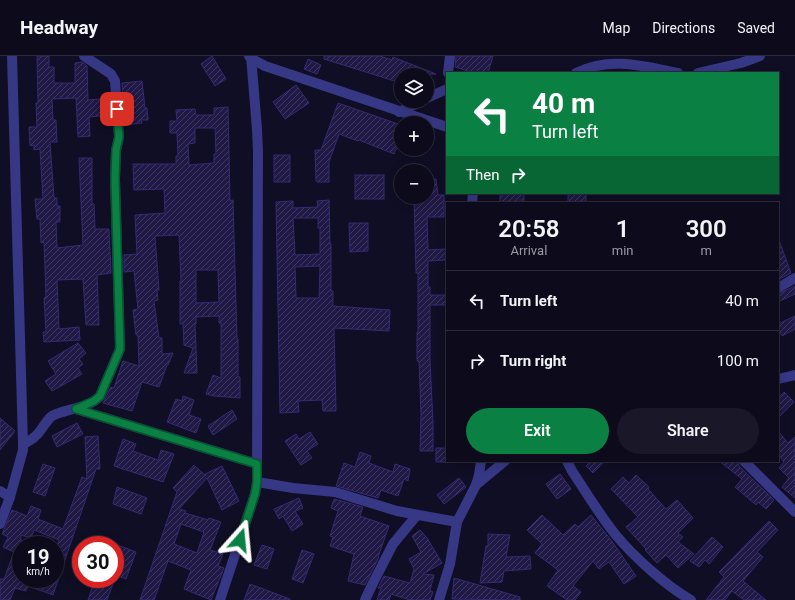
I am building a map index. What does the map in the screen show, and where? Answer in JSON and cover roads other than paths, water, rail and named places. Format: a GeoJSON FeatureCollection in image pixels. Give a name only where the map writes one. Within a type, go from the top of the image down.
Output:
{"type":"FeatureCollection","features":[{"type":"Feature","properties":{"kind":"street"},"geometry":{"type":"LineString","coordinates":[[0,524],[10,497],[23,444],[12,56]]}},
{"type":"Feature","properties":{"kind":"street"},"geometry":{"type":"LineString","coordinates":[[23,444],[31,441],[46,421],[52,417],[76,409],[94,401],[100,396],[120,349],[115,179],[116,150],[119,137],[115,81],[111,74],[84,56]]}},
{"type":"Feature","properties":{"kind":"street"},"geometry":{"type":"LineString","coordinates":[[448,72],[450,56]]}},
{"type":"Feature","properties":{"kind":"street"},"geometry":{"type":"LineString","coordinates":[[702,72],[741,63],[760,56]]}},
{"type":"Feature","properties":{"kind":"street"},"geometry":{"type":"LineString","coordinates":[[250,57],[265,66],[446,127]]}},
{"type":"Feature","properties":{"kind":"street"},"geometry":{"type":"LineString","coordinates":[[220,600],[255,494],[257,482],[258,137],[250,57]]}},
{"type":"Feature","properties":{"kind":"street"},"geometry":{"type":"LineString","coordinates":[[578,72],[600,64],[613,63],[629,64],[673,72]]}},
{"type":"Feature","properties":{"kind":"street"},"geometry":{"type":"LineString","coordinates":[[434,95],[446,89]]}},
{"type":"Feature","properties":{"kind":"street"},"geometry":{"type":"LineString","coordinates":[[399,112],[407,108]]}},
{"type":"Feature","properties":{"kind":"street"},"geometry":{"type":"LineString","coordinates":[[779,287],[795,278]]}},
{"type":"Feature","properties":{"kind":"street"},"geometry":{"type":"LineString","coordinates":[[779,379],[795,376]]}},
{"type":"Feature","properties":{"kind":"street"},"geometry":{"type":"LineString","coordinates":[[76,409],[257,464]]}},
{"type":"Feature","properties":{"kind":"street"},"geometry":{"type":"LineString","coordinates":[[439,600],[450,564],[457,522],[480,475],[481,462]]}},
{"type":"Feature","properties":{"kind":"street"},"geometry":{"type":"LineString","coordinates":[[476,485],[505,462]]}},
{"type":"Feature","properties":{"kind":"street"},"geometry":{"type":"LineString","coordinates":[[568,462],[615,534],[643,562],[684,598]]}},
{"type":"Feature","properties":{"kind":"street"},"geometry":{"type":"LineString","coordinates":[[745,462],[795,512]]}},
{"type":"Feature","properties":{"kind":"street"},"geometry":{"type":"LineString","coordinates":[[257,482],[292,488],[335,492],[397,512],[457,522]]}},
{"type":"Feature","properties":{"kind":"street"},"geometry":{"type":"LineString","coordinates":[[0,491],[10,497]]}},
{"type":"Feature","properties":{"kind":"street"},"geometry":{"type":"LineString","coordinates":[[365,600],[393,544],[417,515]]}}]}
